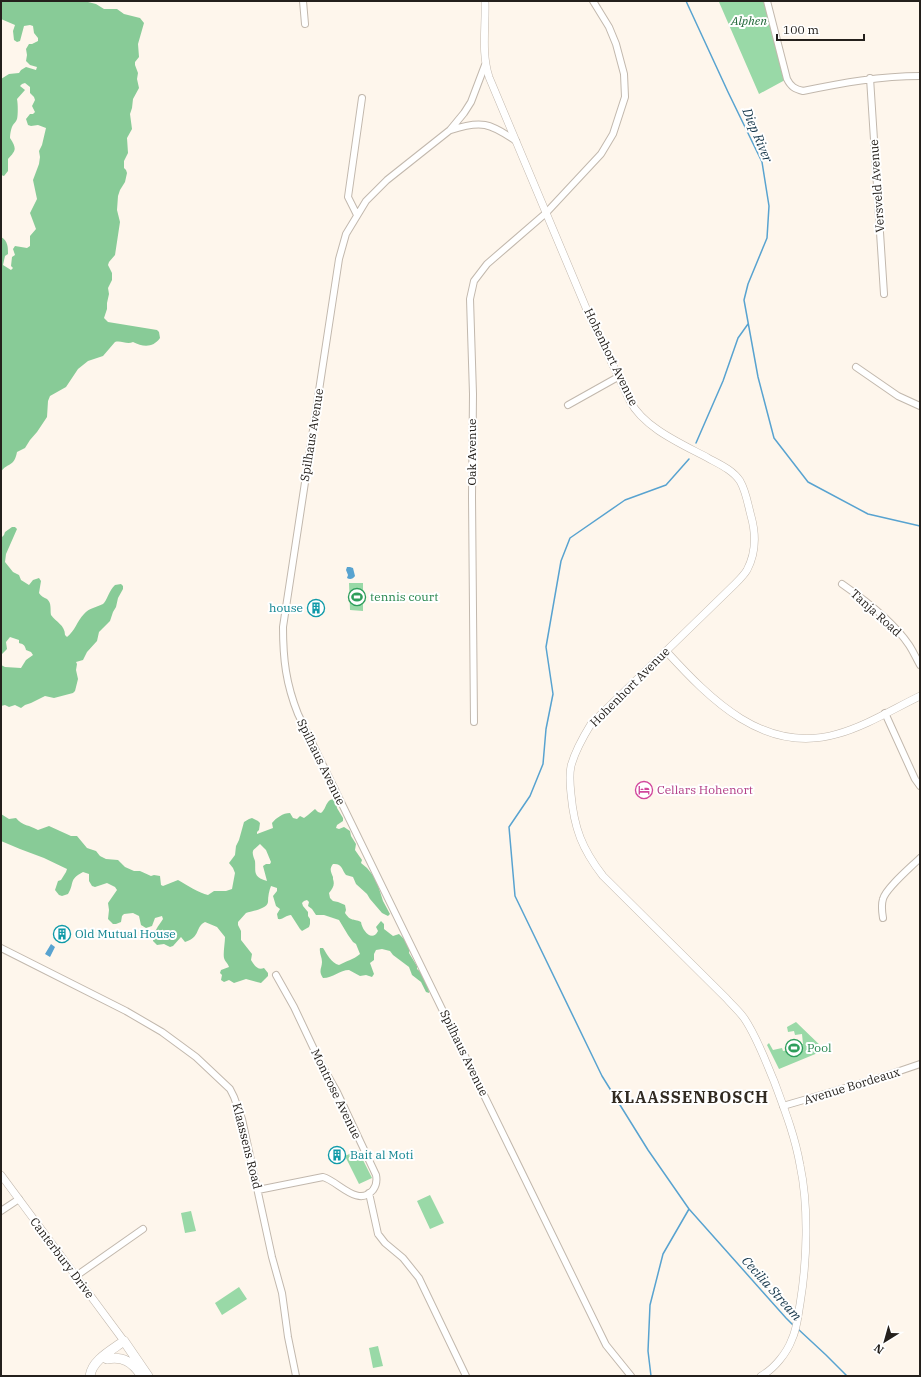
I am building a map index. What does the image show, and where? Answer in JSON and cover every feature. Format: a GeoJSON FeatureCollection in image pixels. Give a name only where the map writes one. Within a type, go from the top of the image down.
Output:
{"type":"FeatureCollection","features":[{"type":"Feature","properties":{"kind":"main road"},"geometry":{"type":"LineString","coordinates":[[96,1376],[97,1370],[107,1359],[126,1343]]}},
{"type":"Feature","properties":{"kind":"main road"},"geometry":{"type":"LineString","coordinates":[[90,1376],[91,1370],[100,1359],[126,1343]]}},
{"type":"Feature","properties":{"kind":"main road"},"geometry":{"type":"LineString","coordinates":[[126,1343],[148,1376]]}},
{"type":"Feature","properties":{"kind":"main road"},"geometry":{"type":"LineString","coordinates":[[107,1359],[117,1358],[126,1360],[135,1367],[141,1376]]}},
{"type":"Feature","properties":{"kind":"street"},"geometry":{"type":"LineString","coordinates":[[303,1],[305,24]]}},
{"type":"Feature","properties":{"kind":"street","name":"Hohenhort Avenue"},"geometry":{"type":"LineString","coordinates":[[485,1],[485,65],[589,315],[632,406],[648,422],[672,438],[720,464],[731,472],[739,480],[744,489],[754,524],[755,542],[752,557],[747,570],[736,584],[594,720],[581,741],[571,766],[569,777],[576,826],[582,845],[590,860],[603,876],[726,998],[744,1019],[760,1046],[783,1106],[801,1166],[805,1204],[805,1253],[801,1295],[792,1340],[784,1353],[767,1373],[761,1376]]}},
{"type":"Feature","properties":{"kind":"street","name":"Oak Avenue"},"geometry":{"type":"LineString","coordinates":[[474,722],[472,497],[473,394],[470,299],[474,281],[487,264],[546,213],[601,154],[613,134],[625,97],[624,74],[616,44],[609,27],[593,1]]}},
{"type":"Feature","properties":{"kind":"street"},"geometry":{"type":"LineString","coordinates":[[767,1],[787,79],[790,85],[796,90],[803,91],[870,78],[920,76]]}},
{"type":"Feature","properties":{"kind":"street","name":"Spilhaus Avenue"},"geometry":{"type":"LineString","coordinates":[[485,65],[471,102],[464,113],[450,130],[387,180],[366,201],[346,234],[339,259],[283,627],[283,655],[288,685],[298,714],[606,1345],[631,1376]]}},
{"type":"Feature","properties":{"kind":"street","name":"Versveld Avenue"},"geometry":{"type":"LineString","coordinates":[[870,78],[884,294]]}},
{"type":"Feature","properties":{"kind":"street"},"geometry":{"type":"LineString","coordinates":[[357,215],[348,197],[362,98]]}},
{"type":"Feature","properties":{"kind":"street","name":"Spilhaus Avenue"},"geometry":{"type":"LineString","coordinates":[[450,130],[470,124],[481,123],[492,126],[516,141]]}},
{"type":"Feature","properties":{"kind":"street"},"geometry":{"type":"LineString","coordinates":[[856,366],[898,396],[920,406]]}},
{"type":"Feature","properties":{"kind":"street"},"geometry":{"type":"LineString","coordinates":[[568,405],[618,377]]}},
{"type":"Feature","properties":{"kind":"street","name":"Tanja Road"},"geometry":{"type":"LineString","coordinates":[[842,584],[865,600],[890,623],[909,644],[920,665]]}},
{"type":"Feature","properties":{"kind":"street"},"geometry":{"type":"LineString","coordinates":[[666,651],[698,685],[737,717],[756,728],[776,734],[799,738],[818,738],[836,734],[856,727],[920,696]]}},
{"type":"Feature","properties":{"kind":"street"},"geometry":{"type":"LineString","coordinates":[[885,713],[915,779],[920,786]]}},
{"type":"Feature","properties":{"kind":"street"},"geometry":{"type":"LineString","coordinates":[[883,918],[883,898],[888,890],[920,858]]}},
{"type":"Feature","properties":{"kind":"street","name":"Klaassens Road"},"geometry":{"type":"LineString","coordinates":[[1,948],[126,1011],[174,1040],[209,1068],[230,1089],[238,1106],[272,1257],[282,1293],[288,1337],[296,1376]]}},
{"type":"Feature","properties":{"kind":"street","name":"Montrose Avenue"},"geometry":{"type":"LineString","coordinates":[[276,975],[294,1007],[320,1062],[337,1092],[376,1175],[377,1179],[375,1186],[369,1193]]}},
{"type":"Feature","properties":{"kind":"street","name":"Avenue Bordeaux"},"geometry":{"type":"LineString","coordinates":[[783,1106],[876,1079],[920,1064]]}},
{"type":"Feature","properties":{"kind":"street","name":"Canterbury Drive"},"geometry":{"type":"LineString","coordinates":[[2,1175],[126,1343]]}},
{"type":"Feature","properties":{"kind":"street"},"geometry":{"type":"LineString","coordinates":[[258,1190],[319,1177],[330,1180],[354,1195],[363,1196],[369,1193],[378,1234],[385,1244],[403,1258],[419,1278],[466,1376]]}},
{"type":"Feature","properties":{"kind":"street"},"geometry":{"type":"LineString","coordinates":[[1,1212],[19,1199]]}},
{"type":"Feature","properties":{"kind":"street"},"geometry":{"type":"LineString","coordinates":[[76,1276],[143,1229]]}},
{"type":"Feature","properties":{"kind":"green space"},"geometry":{"type":"Polygon","coordinates":[[[1,1],[84,1],[96,4],[104,9],[117,9],[124,14],[140,18],[144,23],[138,44],[139,57],[135,62],[138,73],[137,79],[139,88],[133,99],[130,114],[132,129],[127,138],[128,153],[124,161],[124,168],[127,173],[125,182],[118,196],[117,210],[120,222],[115,255],[108,265],[112,273],[112,280],[108,288],[109,294],[107,309],[104,318],[108,322],[157,330],[160,338],[154,344],[148,346],[133,342],[115,342],[103,356],[88,361],[78,369],[66,387],[50,396],[48,401],[47,417],[25,448],[17,452],[12,463],[1,472],[1,237],[6,242],[8,249],[8,254],[5,256],[3,265],[11,270],[13,268],[11,266],[12,257],[15,255],[13,249],[15,246],[27,248],[30,246],[30,236],[36,229],[30,213],[37,199],[33,180],[39,164],[39,151],[46,128],[38,125],[28,125],[26,119],[30,114],[35,112],[32,106],[35,100],[30,93],[30,87],[25,83],[22,84],[20,86],[25,90],[17,99],[17,119],[12,126],[10,135],[15,149],[8,159],[8,171],[4,176],[1,175],[1,79],[9,74],[19,73],[26,67],[36,70],[37,67],[30,65],[26,61],[26,49],[29,44],[38,41],[38,38],[34,33],[33,26],[30,25],[24,26],[20,41],[17,42],[14,40],[13,31],[15,25],[1,19],[1,1]]]}},
{"type":"Feature","properties":{"kind":"green space","name":"Alphen"},"geometry":{"type":"Polygon","coordinates":[[[764,1],[785,80],[759,94],[719,2],[764,1]]]}},
{"type":"Feature","properties":{"kind":"green space"},"geometry":{"type":"Polygon","coordinates":[[[12,527],[17,529],[6,554],[5,562],[13,572],[19,575],[21,580],[29,585],[33,580],[39,578],[41,581],[39,593],[49,601],[51,615],[62,626],[67,637],[86,612],[104,603],[115,585],[121,584],[123,586],[110,621],[99,632],[97,641],[87,652],[83,660],[76,662],[78,679],[75,691],[73,693],[54,698],[45,696],[21,708],[15,705],[9,707],[5,705],[1,706],[1,665],[5,667],[21,668],[26,660],[33,655],[31,652],[26,650],[24,645],[19,643],[19,640],[10,637],[6,642],[7,649],[1,655],[1,538],[5,532],[12,527]]]}},
{"type":"Feature","properties":{"kind":"green space","name":"tennis court"},"geometry":{"type":"Polygon","coordinates":[[[349,583],[363,583],[363,611],[350,610],[349,583]]]}},
{"type":"Feature","properties":{"kind":"green space"},"geometry":{"type":"Polygon","coordinates":[[[333,799],[336,801],[337,808],[343,818],[343,821],[337,825],[336,828],[339,829],[344,827],[350,831],[356,844],[355,850],[362,860],[361,863],[376,879],[383,901],[390,914],[388,916],[382,913],[367,894],[356,884],[353,877],[346,875],[341,867],[336,864],[333,864],[331,869],[334,885],[329,893],[330,898],[333,901],[345,905],[345,913],[347,916],[361,922],[365,932],[370,936],[376,934],[378,931],[376,927],[381,921],[384,924],[384,929],[393,936],[399,934],[410,948],[409,953],[417,966],[417,969],[426,980],[429,993],[426,992],[421,982],[412,975],[409,967],[390,951],[382,949],[376,950],[374,960],[370,963],[374,974],[372,977],[366,975],[360,976],[349,970],[323,978],[320,971],[322,962],[320,948],[323,948],[331,960],[339,965],[355,958],[360,954],[356,944],[348,935],[339,920],[324,915],[316,915],[308,906],[309,902],[307,900],[302,903],[308,912],[310,919],[309,927],[302,931],[291,915],[278,919],[277,914],[280,909],[276,906],[273,896],[277,891],[277,888],[271,886],[267,904],[262,908],[246,913],[238,922],[241,931],[241,940],[252,954],[251,960],[258,968],[264,968],[268,973],[268,976],[261,983],[246,979],[234,983],[229,980],[224,982],[221,980],[221,970],[229,967],[224,958],[225,937],[217,927],[205,922],[202,924],[196,935],[190,940],[185,942],[181,937],[173,946],[170,947],[164,944],[157,945],[153,941],[154,934],[163,919],[162,916],[155,918],[152,926],[146,928],[141,925],[139,916],[133,913],[124,914],[121,922],[113,924],[108,919],[108,903],[117,890],[115,887],[107,883],[95,887],[92,886],[89,881],[89,874],[83,872],[75,877],[68,894],[62,896],[59,895],[55,890],[58,881],[61,880],[67,869],[1,841],[1,814],[9,819],[16,818],[23,824],[38,830],[49,826],[71,836],[77,836],[87,848],[96,851],[100,856],[106,859],[118,860],[125,867],[134,871],[140,871],[151,876],[160,876],[161,885],[163,886],[178,880],[197,891],[208,895],[214,891],[226,891],[232,889],[235,873],[229,863],[235,855],[236,846],[244,822],[252,818],[258,821],[260,823],[257,834],[273,828],[272,823],[285,814],[290,813],[293,818],[297,819],[300,816],[304,818],[315,809],[321,813],[328,802],[333,799]],[[260,844],[253,851],[253,853],[257,876],[267,881],[263,866],[270,864],[271,862],[266,850],[260,844]]]}},
{"type":"Feature","properties":{"kind":"green space"},"geometry":{"type":"Polygon","coordinates":[[[796,1022],[825,1050],[779,1069],[767,1045],[769,1043],[773,1050],[782,1048],[783,1051],[797,1049],[797,1045],[803,1044],[802,1034],[795,1035],[794,1031],[788,1032],[787,1027],[796,1022]]]}},
{"type":"Feature","properties":{"kind":"green space"},"geometry":{"type":"Polygon","coordinates":[[[358,1150],[372,1178],[359,1184],[345,1156],[358,1150]]]}},
{"type":"Feature","properties":{"kind":"green space"},"geometry":{"type":"Polygon","coordinates":[[[430,1195],[444,1223],[430,1229],[417,1201],[430,1195]]]}},
{"type":"Feature","properties":{"kind":"green space"},"geometry":{"type":"Polygon","coordinates":[[[191,1211],[196,1231],[185,1233],[181,1213],[191,1211]]]}},
{"type":"Feature","properties":{"kind":"green space"},"geometry":{"type":"Polygon","coordinates":[[[239,1287],[247,1299],[222,1315],[215,1303],[239,1287]]]}},
{"type":"Feature","properties":{"kind":"green space"},"geometry":{"type":"Polygon","coordinates":[[[378,1346],[383,1366],[373,1368],[369,1348],[378,1346]]]}},
{"type":"Feature","properties":{"kind":"water"},"geometry":{"type":"Polygon","coordinates":[[[347,567],[353,568],[355,576],[349,579],[347,578],[347,567]]]}},
{"type":"Feature","properties":{"kind":"water"},"geometry":{"type":"Polygon","coordinates":[[[51,944],[55,947],[50,957],[45,954],[51,944]]]}},
{"type":"Feature","properties":{"kind":"waterway","name":"Diep River"},"geometry":{"type":"LineString","coordinates":[[686,1],[762,162],[769,206],[767,238],[748,284],[744,300],[758,377],[774,438],[808,482],[868,514],[920,526]]}},
{"type":"Feature","properties":{"kind":"waterway"},"geometry":{"type":"LineString","coordinates":[[696,443],[723,381],[738,338],[748,324]]}},
{"type":"Feature","properties":{"kind":"waterway"},"geometry":{"type":"LineString","coordinates":[[651,1376],[648,1351],[650,1305],[663,1254],[689,1209],[648,1150],[602,1076],[515,896],[509,827],[530,796],[543,764],[546,729],[553,694],[546,647],[561,561],[570,538],[625,500],[666,485],[689,459]]}},
{"type":"Feature","properties":{"kind":"waterway","name":"Cecilia Stream"},"geometry":{"type":"LineString","coordinates":[[689,1209],[793,1325]]}},
{"type":"Feature","properties":{"kind":"waterway","name":"Cecilia Stream"},"geometry":{"type":"LineString","coordinates":[[798,1329],[847,1376]]}},
{"type":"Feature","properties":{"kind":"place","name":"tennis court"},"geometry":{"type":"Point","coordinates":[357,597]}},
{"type":"Feature","properties":{"kind":"place","name":"house"},"geometry":{"type":"Point","coordinates":[316,608]}},
{"type":"Feature","properties":{"kind":"place","name":"Cellars Hohenort"},"geometry":{"type":"Point","coordinates":[644,790]}},
{"type":"Feature","properties":{"kind":"place","name":"Old Mutual House"},"geometry":{"type":"Point","coordinates":[62,934]}},
{"type":"Feature","properties":{"kind":"place","name":"Pool"},"geometry":{"type":"Point","coordinates":[794,1048]}},
{"type":"Feature","properties":{"kind":"place","name":"Bait al Moti"},"geometry":{"type":"Point","coordinates":[337,1155]}},
{"type":"Feature","properties":{"kind":"district","name":"KLAASSENBOSCH"},"geometry":{"type":"Point","coordinates":[690,1097]}}]}
